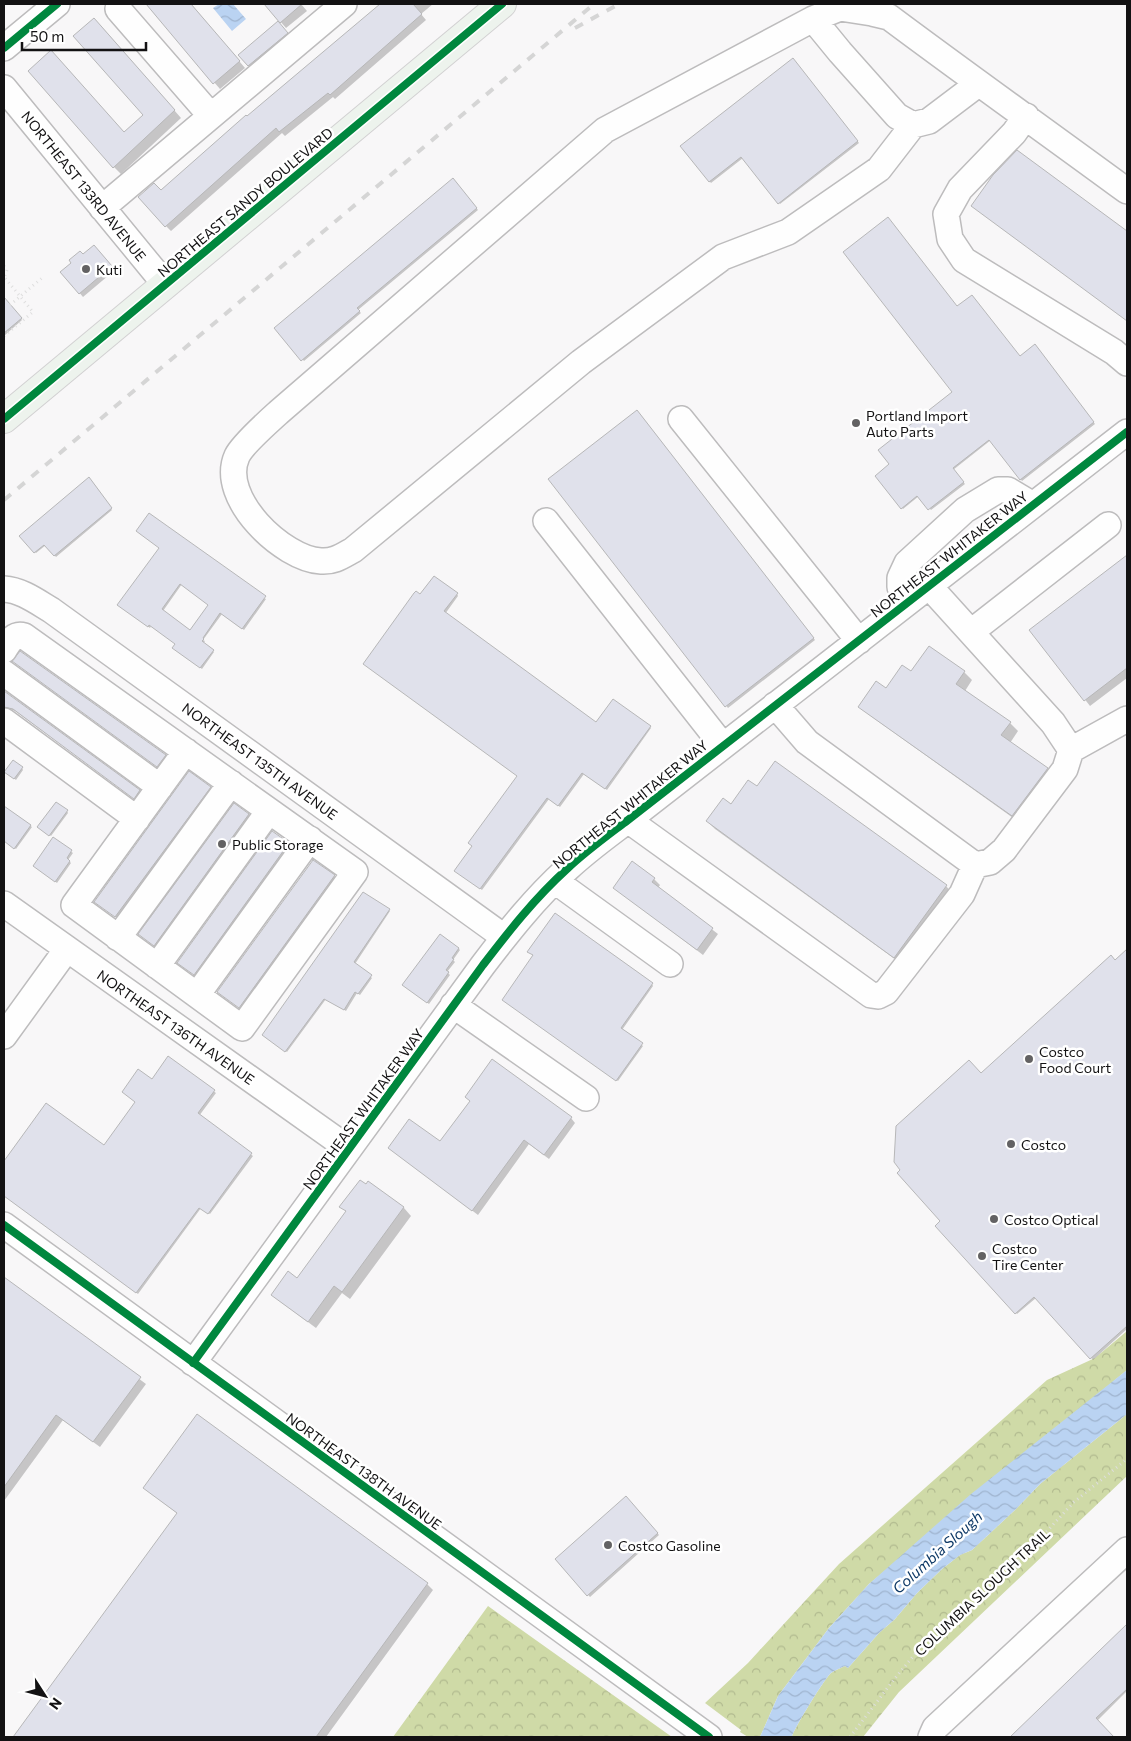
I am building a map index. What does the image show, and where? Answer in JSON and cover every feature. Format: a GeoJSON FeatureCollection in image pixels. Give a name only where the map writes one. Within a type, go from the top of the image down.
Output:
{"type":"FeatureCollection","features":[{"type":"Feature","properties":{"kind":"main road","name":"NORTHEAST SANDY BOULEVARD"},"geometry":{"type":"LineString","coordinates":[[4,419],[500,4]]}},
{"type":"Feature","properties":{"kind":"street"},"geometry":{"type":"LineString","coordinates":[[4,48],[57,4]]}},
{"type":"Feature","properties":{"kind":"street"},"geometry":{"type":"LineString","coordinates":[[102,208],[341,5]]}},
{"type":"Feature","properties":{"kind":"street"},"geometry":{"type":"LineString","coordinates":[[978,84],[929,122],[913,126],[879,169],[788,232],[723,257],[581,362],[347,553],[335,560],[320,561],[295,553],[271,535],[249,514],[237,493],[234,474],[237,456],[279,412],[605,130],[813,18],[840,8],[872,12],[889,17],[978,84],[1026,116],[1127,191]]}},
{"type":"Feature","properties":{"kind":"street"},"geometry":{"type":"LineString","coordinates":[[118,9],[211,116]]}},
{"type":"Feature","properties":{"kind":"street"},"geometry":{"type":"LineString","coordinates":[[813,18],[840,52],[897,116],[913,126]]}},
{"type":"Feature","properties":{"kind":"street","name":"NORTHEAST 133RD AVENUE"},"geometry":{"type":"LineString","coordinates":[[4,88],[165,284]]}},
{"type":"Feature","properties":{"kind":"street"},"geometry":{"type":"LineString","coordinates":[[1026,116],[1014,133],[960,189],[946,214],[950,239],[964,260],[1114,352],[1127,363]]}},
{"type":"Feature","properties":{"kind":"street"},"geometry":{"type":"LineString","coordinates":[[682,419],[859,640]]}},
{"type":"Feature","properties":{"kind":"street","name":"NORTHEAST WHITAKER WAY"},"geometry":{"type":"LineString","coordinates":[[193,1363],[504,937],[555,881],[586,853],[628,820],[1126,434]]}},
{"type":"Feature","properties":{"kind":"street"},"geometry":{"type":"LineString","coordinates":[[909,601],[900,588],[900,578],[907,563],[965,510],[998,490],[1008,490],[1033,505]]}},
{"type":"Feature","properties":{"kind":"street"},"geometry":{"type":"LineString","coordinates":[[546,521],[723,746]]}},
{"type":"Feature","properties":{"kind":"street"},"geometry":{"type":"LineString","coordinates":[[971,632],[1108,525]]}},
{"type":"Feature","properties":{"kind":"street"},"geometry":{"type":"LineString","coordinates":[[929,586],[1053,723],[1071,750]]}},
{"type":"Feature","properties":{"kind":"street","name":"NORTHEAST 135TH AVENUE"},"geometry":{"type":"LineString","coordinates":[[8,589],[51,610],[504,937]]}},
{"type":"Feature","properties":{"kind":"street"},"geometry":{"type":"LineString","coordinates":[[4,650],[14,636],[24,636],[186,751],[231,783],[355,872],[242,1028],[74,905],[186,751]]}},
{"type":"Feature","properties":{"kind":"street"},"geometry":{"type":"LineString","coordinates":[[4,673],[160,787]]}},
{"type":"Feature","properties":{"kind":"street"},"geometry":{"type":"LineString","coordinates":[[775,705],[807,742],[975,865],[990,862],[1004,850],[1065,769],[1071,750],[1127,719]]}},
{"type":"Feature","properties":{"kind":"street"},"geometry":{"type":"LineString","coordinates":[[4,721],[137,819]]}},
{"type":"Feature","properties":{"kind":"street"},"geometry":{"type":"LineString","coordinates":[[118,938],[231,783]]}},
{"type":"Feature","properties":{"kind":"street"},"geometry":{"type":"LineString","coordinates":[[157,966],[269,811]]}},
{"type":"Feature","properties":{"kind":"street"},"geometry":{"type":"LineString","coordinates":[[628,820],[871,994],[878,996],[886,992],[962,894],[975,865]]}},
{"type":"Feature","properties":{"kind":"street"},"geometry":{"type":"LineString","coordinates":[[197,994],[310,840]]}},
{"type":"Feature","properties":{"kind":"street"},"geometry":{"type":"LineString","coordinates":[[555,881],[670,964]]}},
{"type":"Feature","properties":{"kind":"street","name":"NORTHEAST 136TH AVENUE"},"geometry":{"type":"LineString","coordinates":[[4,904],[349,1149]]}},
{"type":"Feature","properties":{"kind":"street"},"geometry":{"type":"LineString","coordinates":[[4,1036],[67,949]]}},
{"type":"Feature","properties":{"kind":"street"},"geometry":{"type":"LineString","coordinates":[[453,1005],[586,1098]]}},
{"type":"Feature","properties":{"kind":"street","name":"NORTHEAST 138TH AVENUE"},"geometry":{"type":"LineString","coordinates":[[4,1225],[709,1737]]}},
{"type":"Feature","properties":{"kind":"street"},"geometry":{"type":"LineString","coordinates":[[931,1737],[935,1728],[1127,1550]]}},
{"type":"Feature","properties":{"kind":"path"},"geometry":{"type":"LineString","coordinates":[[4,266],[7,270],[4,278],[33,312],[4,336]]}},
{"type":"Feature","properties":{"kind":"path"},"geometry":{"type":"LineString","coordinates":[[10,305],[42,278]]}},
{"type":"Feature","properties":{"kind":"green space"},"geometry":{"type":"Polygon","coordinates":[[[1127,1331],[1127,1370],[869,1584],[829,1628],[778,1696],[760,1737],[748,1737],[705,1703],[748,1663],[839,1564],[1047,1380],[1095,1358],[1127,1331]]]}},
{"type":"Feature","properties":{"kind":"green space"},"geometry":{"type":"Polygon","coordinates":[[[1127,1414],[1127,1476],[899,1692],[863,1737],[792,1737],[810,1704],[831,1673],[845,1666],[848,1668],[879,1633],[895,1619],[917,1593],[942,1569],[960,1555],[972,1550],[1040,1484],[1127,1414]]]}},
{"type":"Feature","properties":{"kind":"green space"},"geometry":{"type":"Polygon","coordinates":[[[488,1606],[672,1737],[393,1737],[488,1606]]]}},
{"type":"Feature","properties":{"kind":"water"},"geometry":{"type":"Polygon","coordinates":[[[219,4],[233,4],[246,19],[232,31],[213,8],[219,4]]]}},
{"type":"Feature","properties":{"kind":"water","name":"Columbia Slough"},"geometry":{"type":"Polygon","coordinates":[[[1127,1370],[1127,1414],[1040,1484],[972,1550],[960,1555],[942,1569],[917,1593],[895,1619],[879,1633],[848,1668],[845,1666],[831,1673],[810,1704],[792,1737],[760,1737],[778,1696],[829,1628],[869,1584],[971,1494],[1127,1370]]]}},
{"type":"Feature","properties":{"kind":"building"},"geometry":{"type":"Polygon","coordinates":[[[146,4],[191,4],[240,61],[213,84],[146,4]]]}},
{"type":"Feature","properties":{"kind":"building"},"geometry":{"type":"Polygon","coordinates":[[[264,4],[302,4],[280,23],[264,4]]]}},
{"type":"Feature","properties":{"kind":"building"},"geometry":{"type":"Polygon","coordinates":[[[380,4],[413,4],[422,14],[330,95],[328,93],[279,132],[276,128],[165,227],[138,197],[154,183],[161,190],[246,115],[380,4]]]}},
{"type":"Feature","properties":{"kind":"building"},"geometry":{"type":"Polygon","coordinates":[[[94,18],[175,110],[113,168],[28,71],[51,50],[124,132],[143,115],[73,36],[94,18]]]}},
{"type":"Feature","properties":{"kind":"building"},"geometry":{"type":"Polygon","coordinates":[[[278,21],[288,33],[248,66],[238,55],[278,21]]]}},
{"type":"Feature","properties":{"kind":"building"},"geometry":{"type":"Polygon","coordinates":[[[793,58],[858,141],[778,204],[741,157],[709,182],[680,146],[793,58]]]}},
{"type":"Feature","properties":{"kind":"building"},"geometry":{"type":"Polygon","coordinates":[[[1017,150],[1127,231],[1127,321],[971,206],[993,175],[1017,150]]]}},
{"type":"Feature","properties":{"kind":"building"},"geometry":{"type":"Polygon","coordinates":[[[453,178],[477,208],[357,308],[360,311],[301,361],[274,328],[453,178]]]}},
{"type":"Feature","properties":{"kind":"building"},"geometry":{"type":"Polygon","coordinates":[[[888,217],[957,306],[972,295],[1020,356],[1035,344],[1094,422],[1020,480],[989,440],[953,468],[964,482],[928,510],[917,496],[901,509],[875,476],[889,464],[878,450],[952,392],[843,252],[888,217]]]}},
{"type":"Feature","properties":{"kind":"building","name":"Kuti"},"geometry":{"type":"Polygon","coordinates":[[[94,245],[112,266],[79,294],[60,272],[71,263],[69,260],[80,251],[83,254],[94,245]]]}},
{"type":"Feature","properties":{"kind":"building"},"geometry":{"type":"Polygon","coordinates":[[[4,297],[22,318],[4,333],[4,297]]]}},
{"type":"Feature","properties":{"kind":"building"},"geometry":{"type":"Polygon","coordinates":[[[637,410],[814,638],[725,707],[548,479],[637,410]]]}},
{"type":"Feature","properties":{"kind":"building"},"geometry":{"type":"Polygon","coordinates":[[[89,477],[112,508],[54,556],[44,545],[34,553],[19,536],[89,477]]]}},
{"type":"Feature","properties":{"kind":"building"},"geometry":{"type":"Polygon","coordinates":[[[149,513],[266,596],[242,629],[220,613],[203,638],[202,641],[214,650],[200,668],[172,648],[175,644],[117,605],[159,548],[136,531],[149,513]],[[180,584],[162,609],[190,630],[208,605],[180,584]]]}},
{"type":"Feature","properties":{"kind":"building"},"geometry":{"type":"Polygon","coordinates":[[[1127,555],[1127,668],[1084,701],[1029,630],[1127,555]]]}},
{"type":"Feature","properties":{"kind":"building"},"geometry":{"type":"Polygon","coordinates":[[[434,576],[458,593],[444,611],[596,722],[613,699],[651,726],[605,789],[582,773],[558,806],[547,798],[480,889],[454,871],[472,846],[468,843],[517,776],[363,664],[414,593],[416,591],[420,594],[434,576]]]}},
{"type":"Feature","properties":{"kind":"building"},"geometry":{"type":"Polygon","coordinates":[[[929,646],[965,671],[956,684],[1011,722],[1001,735],[1048,768],[1012,816],[858,707],[876,681],[886,688],[902,665],[911,671],[929,646]]]}},
{"type":"Feature","properties":{"kind":"building"},"geometry":{"type":"Polygon","coordinates":[[[20,651],[166,755],[157,767],[12,661],[20,651]]]}},
{"type":"Feature","properties":{"kind":"building"},"geometry":{"type":"Polygon","coordinates":[[[4,691],[140,790],[134,799],[13,709],[4,707],[4,691]]]}},
{"type":"Feature","properties":{"kind":"building"},"geometry":{"type":"Polygon","coordinates":[[[13,760],[23,767],[14,779],[4,772],[13,760]]]}},
{"type":"Feature","properties":{"kind":"building"},"geometry":{"type":"Polygon","coordinates":[[[775,761],[947,885],[894,958],[706,821],[723,798],[731,804],[748,780],[757,786],[775,761]]]}},
{"type":"Feature","properties":{"kind":"building"},"geometry":{"type":"Polygon","coordinates":[[[189,771],[211,787],[115,917],[94,902],[189,771]]]}},
{"type":"Feature","properties":{"kind":"building"},"geometry":{"type":"Polygon","coordinates":[[[56,802],[68,810],[49,836],[37,827],[56,802]]]}},
{"type":"Feature","properties":{"kind":"building"},"geometry":{"type":"Polygon","coordinates":[[[234,803],[249,814],[154,946],[138,934],[234,803]]]}},
{"type":"Feature","properties":{"kind":"building"},"geometry":{"type":"Polygon","coordinates":[[[4,806],[31,825],[14,849],[4,841],[4,806]]]}},
{"type":"Feature","properties":{"kind":"building"},"geometry":{"type":"Polygon","coordinates":[[[272,831],[289,843],[194,975],[177,963],[272,831]]]}},
{"type":"Feature","properties":{"kind":"building"},"geometry":{"type":"Polygon","coordinates":[[[53,837],[72,850],[67,858],[70,861],[55,882],[33,866],[53,837]]]}},
{"type":"Feature","properties":{"kind":"building"},"geometry":{"type":"Polygon","coordinates":[[[313,860],[335,875],[239,1008],[217,992],[313,860]]]}},
{"type":"Feature","properties":{"kind":"building"},"geometry":{"type":"Polygon","coordinates":[[[632,861],[655,878],[652,882],[713,928],[697,950],[613,888],[632,861]]]}},
{"type":"Feature","properties":{"kind":"building"},"geometry":{"type":"Polygon","coordinates":[[[363,892],[390,909],[354,962],[372,975],[358,994],[355,992],[344,1010],[324,999],[285,1052],[262,1035],[363,892]]]}},
{"type":"Feature","properties":{"kind":"building"},"geometry":{"type":"Polygon","coordinates":[[[555,913],[653,983],[621,1028],[643,1043],[616,1081],[502,1000],[533,955],[527,952],[555,913]]]}},
{"type":"Feature","properties":{"kind":"building"},"geometry":{"type":"Polygon","coordinates":[[[440,934],[459,948],[446,970],[449,972],[427,1003],[402,985],[440,934]]]}},
{"type":"Feature","properties":{"kind":"building","name":"Costco"},"geometry":{"type":"Polygon","coordinates":[[[1127,949],[1127,1326],[1090,1359],[1034,1297],[1015,1314],[935,1226],[940,1221],[897,1173],[900,1170],[894,1162],[896,1126],[969,1060],[981,1073],[1111,955],[1115,960],[1127,949]]]}},
{"type":"Feature","properties":{"kind":"building"},"geometry":{"type":"Polygon","coordinates":[[[168,1056],[215,1090],[198,1113],[252,1153],[208,1214],[199,1208],[136,1293],[4,1196],[4,1161],[46,1103],[104,1145],[135,1102],[122,1092],[138,1069],[152,1079],[168,1056]]]}},
{"type":"Feature","properties":{"kind":"building"},"geometry":{"type":"Polygon","coordinates":[[[492,1059],[572,1117],[544,1155],[524,1140],[472,1211],[388,1148],[409,1119],[440,1141],[470,1101],[465,1097],[492,1059]]]}},
{"type":"Feature","properties":{"kind":"building"},"geometry":{"type":"Polygon","coordinates":[[[360,1180],[366,1184],[368,1181],[404,1207],[342,1292],[334,1286],[308,1322],[271,1295],[288,1271],[297,1278],[346,1211],[339,1207],[360,1180]]]}},
{"type":"Feature","properties":{"kind":"building"},"geometry":{"type":"Polygon","coordinates":[[[4,1277],[141,1377],[93,1442],[56,1415],[4,1487],[4,1277]]]}},
{"type":"Feature","properties":{"kind":"building"},"geometry":{"type":"Polygon","coordinates":[[[197,1414],[428,1583],[316,1737],[13,1737],[177,1513],[143,1488],[197,1414]]]}},
{"type":"Feature","properties":{"kind":"building","name":"Costco Gasoline"},"geometry":{"type":"Polygon","coordinates":[[[626,1496],[658,1533],[587,1596],[555,1559],[626,1496]]]}},
{"type":"Feature","properties":{"kind":"building"},"geometry":{"type":"Polygon","coordinates":[[[1127,1624],[1127,1689],[1096,1718],[1114,1737],[1010,1737],[1127,1624]]]}},
{"type":"Feature","properties":{"kind":"railway"},"geometry":{"type":"LineString","coordinates":[[4,500],[594,4]]}},
{"type":"Feature","properties":{"kind":"railway"},"geometry":{"type":"LineString","coordinates":[[575,28],[619,4]]}},
{"type":"Feature","properties":{"kind":"cycle path"},"geometry":{"type":"LineString","coordinates":[[4,48],[57,4]]}},
{"type":"Feature","properties":{"kind":"cycle path"},"geometry":{"type":"LineString","coordinates":[[4,419],[502,4]]}},
{"type":"Feature","properties":{"kind":"cycle path"},"geometry":{"type":"LineString","coordinates":[[193,1363],[483,965],[523,915],[555,880],[574,862],[1127,432]]}},
{"type":"Feature","properties":{"kind":"cycle path"},"geometry":{"type":"LineString","coordinates":[[4,1225],[709,1737]]}},
{"type":"Feature","properties":{"kind":"place","name":"Kuti"},"geometry":{"type":"Point","coordinates":[86,269]}},
{"type":"Feature","properties":{"kind":"place","name":"Portland Import Auto Parts"},"geometry":{"type":"Point","coordinates":[856,423]}},
{"type":"Feature","properties":{"kind":"place","name":"Public Storage"},"geometry":{"type":"Point","coordinates":[222,844]}},
{"type":"Feature","properties":{"kind":"place","name":"Costco Food Court"},"geometry":{"type":"Point","coordinates":[1029,1059]}},
{"type":"Feature","properties":{"kind":"place","name":"Costco"},"geometry":{"type":"Point","coordinates":[1011,1144]}},
{"type":"Feature","properties":{"kind":"place","name":"Costco Optical"},"geometry":{"type":"Point","coordinates":[994,1219]}},
{"type":"Feature","properties":{"kind":"place","name":"Costco Tire Center"},"geometry":{"type":"Point","coordinates":[982,1256]}},
{"type":"Feature","properties":{"kind":"place","name":"Costco Gasoline"},"geometry":{"type":"Point","coordinates":[608,1545]}}]}
